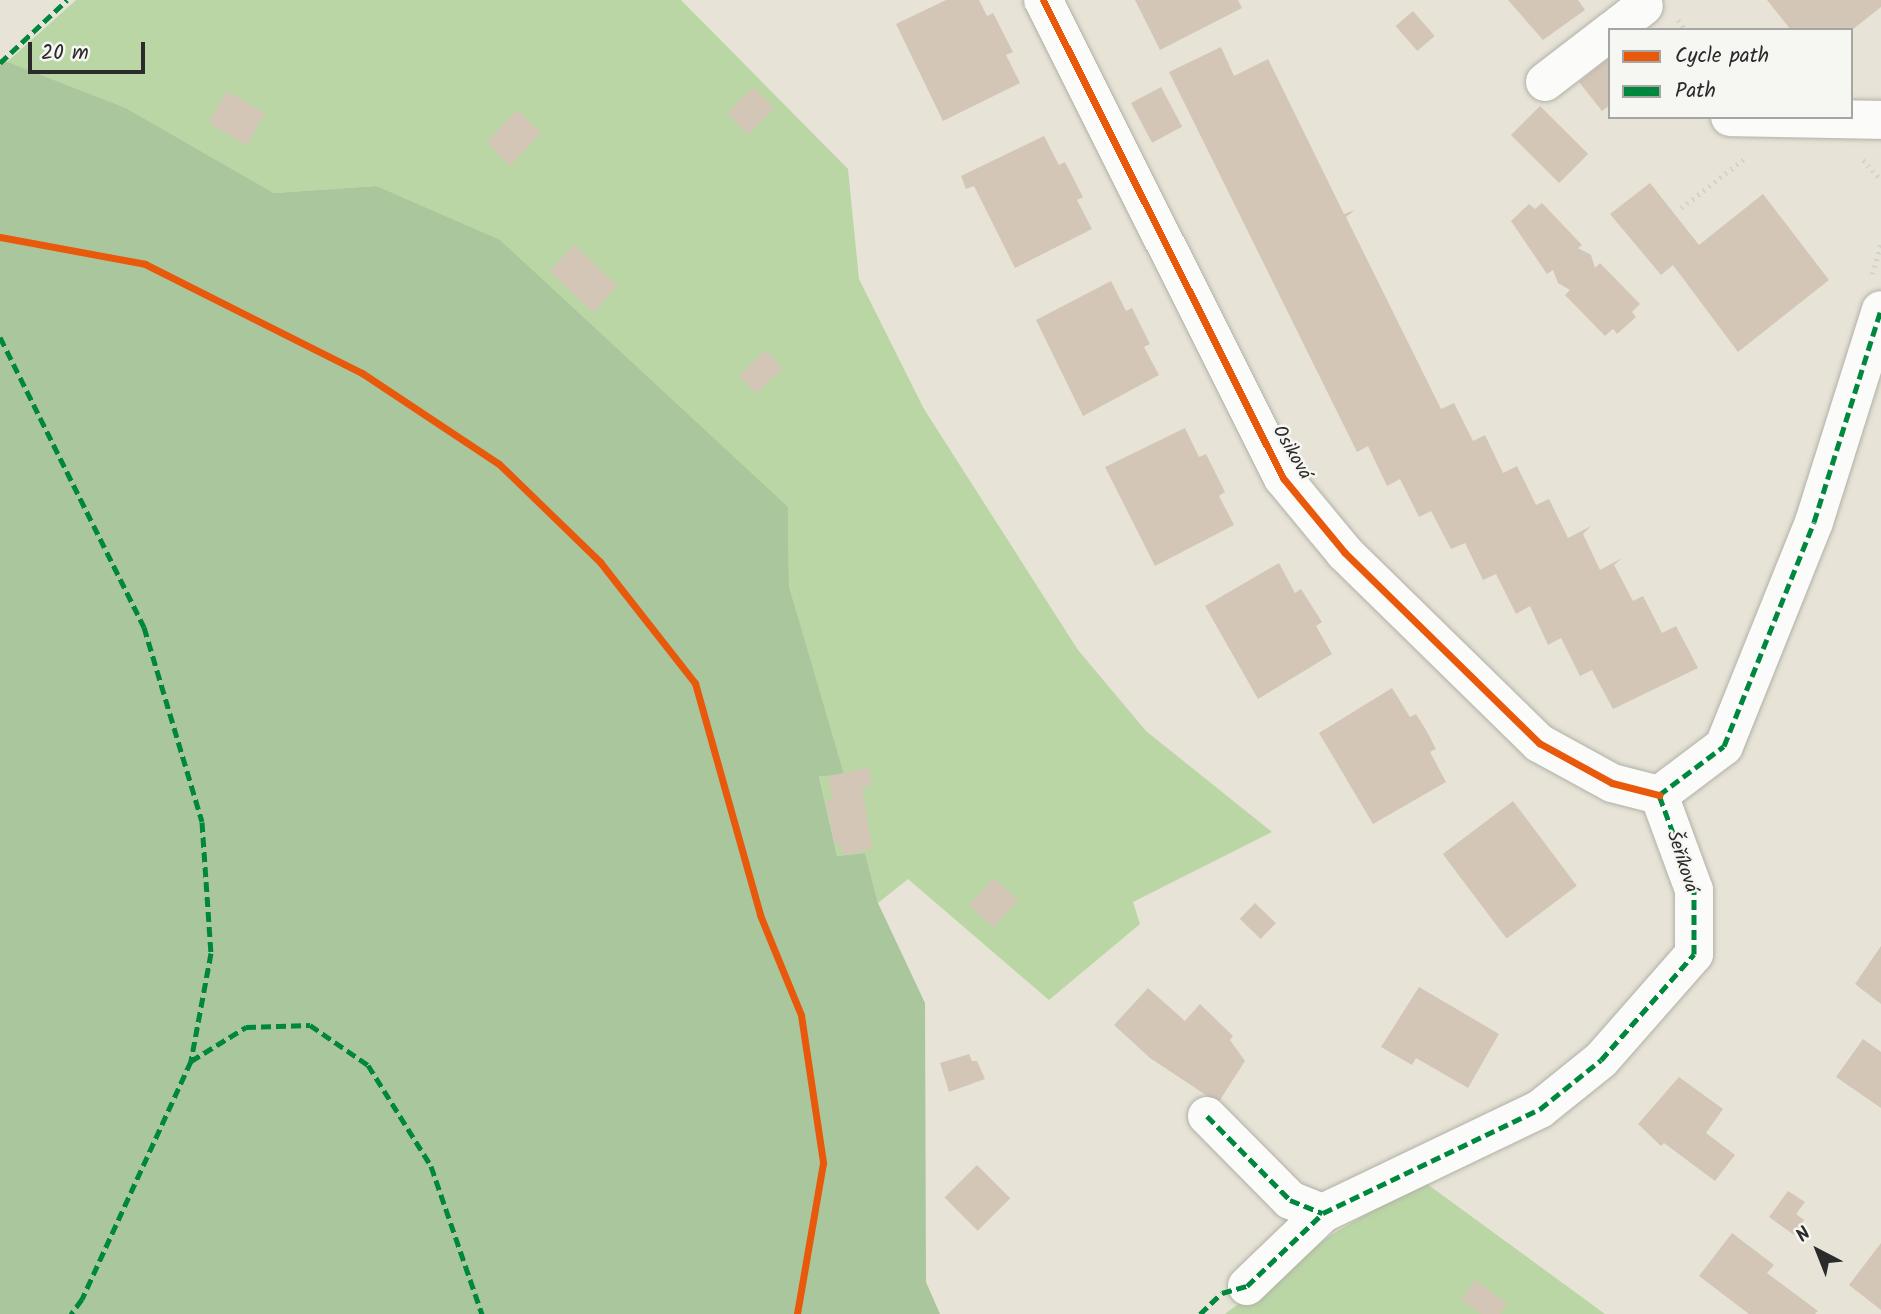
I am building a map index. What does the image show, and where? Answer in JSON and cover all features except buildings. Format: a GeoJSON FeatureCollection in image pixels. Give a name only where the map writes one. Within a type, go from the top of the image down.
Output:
{"type":"FeatureCollection","features":[{"type":"Feature","properties":{"kind":"street","name":"Osiková"},"geometry":{"type":"LineString","coordinates":[[1043,0],[1283,478],[1345,553],[1539,743],[1612,783],[1659,795]]}},
{"type":"Feature","properties":{"kind":"street"},"geometry":{"type":"LineString","coordinates":[[1617,28],[1648,12]]}},
{"type":"Feature","properties":{"kind":"street"},"geometry":{"type":"LineString","coordinates":[[1545,82],[1608,33]]}},
{"type":"Feature","properties":{"kind":"street"},"geometry":{"type":"LineString","coordinates":[[1831,119],[1881,120]]}},
{"type":"Feature","properties":{"kind":"street"},"geometry":{"type":"LineString","coordinates":[[1659,795],[1724,746],[1814,522],[1881,310]]}},
{"type":"Feature","properties":{"kind":"street","name":"Šeříková"},"geometry":{"type":"LineString","coordinates":[[1247,1286],[1323,1213],[1540,1109],[1601,1060],[1694,954],[1694,890],[1659,795]]}},
{"type":"Feature","properties":{"kind":"street"},"geometry":{"type":"LineString","coordinates":[[1207,1116],[1290,1200],[1323,1213]]}},
{"type":"Feature","properties":{"kind":"path"},"geometry":{"type":"LineString","coordinates":[[1681,208],[1748,155]]}},
{"type":"Feature","properties":{"kind":"path"},"geometry":{"type":"LineString","coordinates":[[1859,158],[1881,179]]}},
{"type":"Feature","properties":{"kind":"green space"},"geometry":{"type":"Polygon","coordinates":[[[76,0],[681,0],[848,169],[859,279],[924,409],[1078,650],[1146,731],[1272,832],[1133,902],[1140,924],[1049,1000],[908,879],[878,903],[865,853],[837,856],[819,775],[843,774],[789,586],[788,507],[376,186],[274,193],[126,108],[7,62],[76,0]]]}},
{"type":"Feature","properties":{"kind":"green space"},"geometry":{"type":"Polygon","coordinates":[[[0,59],[126,108],[274,193],[376,186],[500,240],[788,507],[789,586],[844,775],[819,776],[837,856],[865,853],[878,903],[925,1003],[926,1282],[940,1314],[0,1314],[0,59]]]}},
{"type":"Feature","properties":{"kind":"green space"},"geometry":{"type":"Polygon","coordinates":[[[1423,1181],[1605,1314],[1225,1314],[1331,1235],[1423,1181]]]}},
{"type":"Feature","properties":{"kind":"marked path"},"geometry":{"type":"LineString","coordinates":[[0,63],[67,0]]}},
{"type":"Feature","properties":{"kind":"marked path"},"geometry":{"type":"LineString","coordinates":[[1659,795],[1724,746],[1814,522],[1881,310]]}},
{"type":"Feature","properties":{"kind":"marked path"},"geometry":{"type":"LineString","coordinates":[[0,337],[144,627],[202,822],[211,953],[191,1061],[82,1299],[71,1314]]}},
{"type":"Feature","properties":{"kind":"marked path"},"geometry":{"type":"LineString","coordinates":[[1200,1314],[1222,1293],[1247,1286],[1323,1213],[1540,1109],[1601,1060],[1694,954],[1694,890],[1659,795]]}},
{"type":"Feature","properties":{"kind":"marked path"},"geometry":{"type":"LineString","coordinates":[[191,1061],[246,1027],[310,1025],[368,1065],[431,1166],[482,1314]]}},
{"type":"Feature","properties":{"kind":"marked path"},"geometry":{"type":"LineString","coordinates":[[1207,1116],[1290,1200],[1323,1213]]}},
{"type":"Feature","properties":{"kind":"cycle path"},"geometry":{"type":"LineString","coordinates":[[1043,0],[1283,478],[1345,553],[1539,743],[1612,783],[1659,795]]}},
{"type":"Feature","properties":{"kind":"cycle path"},"geometry":{"type":"LineString","coordinates":[[0,237],[145,264],[362,373],[499,464],[600,562],[695,683],[760,915],[801,1015],[823,1163],[797,1314]]}}]}
